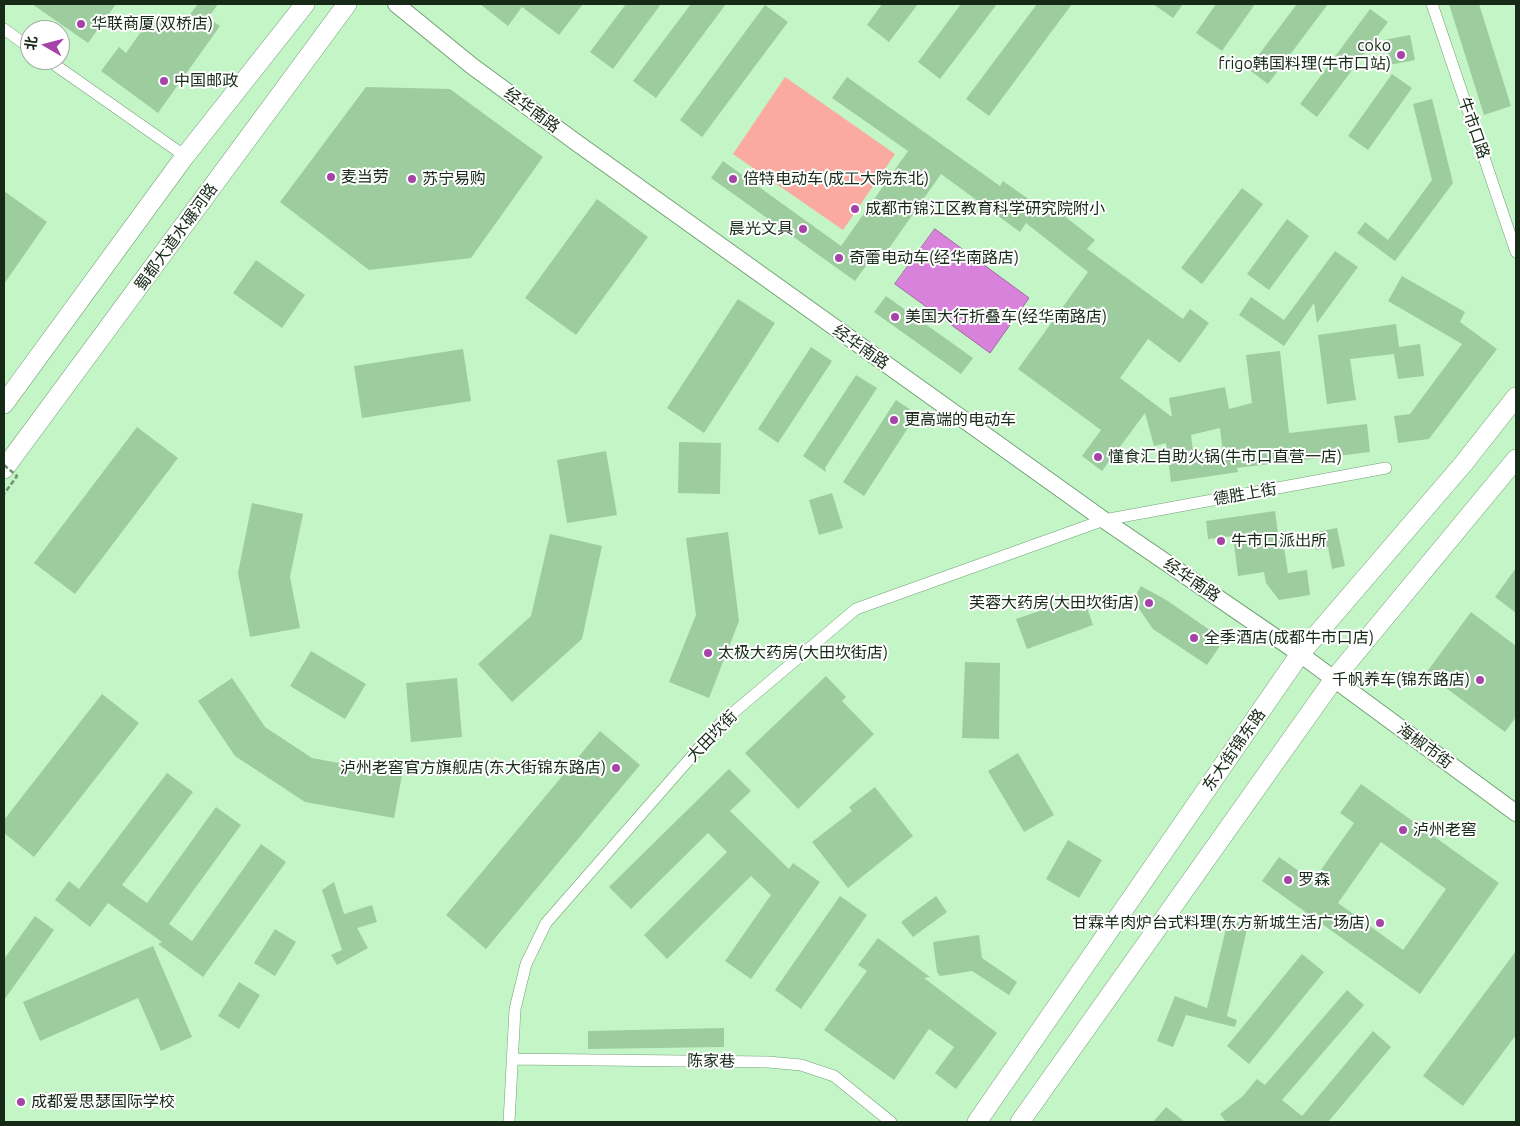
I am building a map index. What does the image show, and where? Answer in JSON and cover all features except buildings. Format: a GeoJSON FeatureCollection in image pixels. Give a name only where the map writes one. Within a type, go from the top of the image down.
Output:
{"type":"FeatureCollection","features":[{"type":"Feature","properties":{"kind":"main road"},"geometry":{"type":"LineString","coordinates":[[4,404],[185,156],[305,4]]}},
{"type":"Feature","properties":{"kind":"main road","name":"蜀都大道水碾河路"},"geometry":{"type":"LineString","coordinates":[[4,469],[347,4]]}},
{"type":"Feature","properties":{"kind":"main road","name":"东大街锦东路"},"geometry":{"type":"LineString","coordinates":[[978,1122],[1300,654],[1464,463],[1516,397]]}},
{"type":"Feature","properties":{"kind":"main road"},"geometry":{"type":"LineString","coordinates":[[1020,1122],[1334,679],[1516,459]]}},
{"type":"Feature","properties":{"kind":"street","name":"经华南路"},"geometry":{"type":"LineString","coordinates":[[396,4],[472,66],[576,143],[1104,520],[1334,679]]}},
{"type":"Feature","properties":{"kind":"street","name":"牛市口路"},"geometry":{"type":"LineString","coordinates":[[1432,4],[1516,252]]}},
{"type":"Feature","properties":{"kind":"street"},"geometry":{"type":"LineString","coordinates":[[4,29],[20,41]]}},
{"type":"Feature","properties":{"kind":"street"},"geometry":{"type":"LineString","coordinates":[[62,70],[185,156]]}},
{"type":"Feature","properties":{"kind":"street","name":"德胜上街"},"geometry":{"type":"LineString","coordinates":[[1104,520],[1386,468]]}},
{"type":"Feature","properties":{"kind":"street","name":"大田坎街"},"geometry":{"type":"LineString","coordinates":[[509,1122],[515,1009],[526,964],[546,923],[721,723],[856,609],[1104,520]]}},
{"type":"Feature","properties":{"kind":"street","name":"海椒市街"},"geometry":{"type":"LineString","coordinates":[[1334,679],[1516,813]]}},
{"type":"Feature","properties":{"kind":"street","name":"陈家巷"},"geometry":{"type":"LineString","coordinates":[[512,1059],[768,1062],[801,1065],[834,1076],[891,1122]]}},
{"type":"Feature","properties":{"kind":"path"},"geometry":{"type":"LineString","coordinates":[[4,465],[17,476],[4,494]]}},
{"type":"Feature","properties":{"kind":"shaded area"},"geometry":{"type":"Polygon","coordinates":[[[785,77],[895,154],[843,230],[733,154],[785,77]]]}},
{"type":"Feature","properties":{"kind":"shaded area"},"geometry":{"type":"Polygon","coordinates":[[[935,229],[1029,298],[990,353],[895,284],[935,229]]]}},
{"type":"Feature","properties":{"kind":"place","name":"华联商厦(双桥店)"},"geometry":{"type":"Point","coordinates":[81,24]}},
{"type":"Feature","properties":{"kind":"place","name":"coko frigo韩国料理(牛市口站)"},"geometry":{"type":"Point","coordinates":[1401,55]}},
{"type":"Feature","properties":{"kind":"place","name":"中国邮政"},"geometry":{"type":"Point","coordinates":[164,81]}},
{"type":"Feature","properties":{"kind":"place","name":"麦当劳"},"geometry":{"type":"Point","coordinates":[331,177]}},
{"type":"Feature","properties":{"kind":"place","name":"苏宁易购"},"geometry":{"type":"Point","coordinates":[412,179]}},
{"type":"Feature","properties":{"kind":"place","name":"倍特电动车(成工大院东北)"},"geometry":{"type":"Point","coordinates":[733,179]}},
{"type":"Feature","properties":{"kind":"place","name":"成都市锦江区教育科学研究院附小"},"geometry":{"type":"Point","coordinates":[855,209]}},
{"type":"Feature","properties":{"kind":"place","name":"晨光文具"},"geometry":{"type":"Point","coordinates":[803,229]}},
{"type":"Feature","properties":{"kind":"place","name":"奇蕾电动车(经华南路店)"},"geometry":{"type":"Point","coordinates":[839,258]}},
{"type":"Feature","properties":{"kind":"place","name":"美国大行折叠车(经华南路店)"},"geometry":{"type":"Point","coordinates":[895,317]}},
{"type":"Feature","properties":{"kind":"place","name":"更高端的电动车"},"geometry":{"type":"Point","coordinates":[894,420]}},
{"type":"Feature","properties":{"kind":"place","name":"懂食汇自助火锅(牛市口直营一店)"},"geometry":{"type":"Point","coordinates":[1098,457]}},
{"type":"Feature","properties":{"kind":"place","name":"牛市口派出所"},"geometry":{"type":"Point","coordinates":[1221,541]}},
{"type":"Feature","properties":{"kind":"place","name":"芙蓉大药房(大田坎街店)"},"geometry":{"type":"Point","coordinates":[1149,603]}},
{"type":"Feature","properties":{"kind":"place","name":"全季酒店(成都牛市口店)"},"geometry":{"type":"Point","coordinates":[1194,638]}},
{"type":"Feature","properties":{"kind":"place","name":"太极大药房(大田坎街店)"},"geometry":{"type":"Point","coordinates":[708,653]}},
{"type":"Feature","properties":{"kind":"place","name":"千帆养车(锦东路店)"},"geometry":{"type":"Point","coordinates":[1480,680]}},
{"type":"Feature","properties":{"kind":"place","name":"泸州老窖官方旗舰店(东大街锦东路店)"},"geometry":{"type":"Point","coordinates":[616,768]}},
{"type":"Feature","properties":{"kind":"place","name":"泸州老窖"},"geometry":{"type":"Point","coordinates":[1403,830]}},
{"type":"Feature","properties":{"kind":"place","name":"罗森"},"geometry":{"type":"Point","coordinates":[1288,880]}},
{"type":"Feature","properties":{"kind":"place","name":"甘霖羊肉炉台式料理(东方新城生活广场店)"},"geometry":{"type":"Point","coordinates":[1380,923]}},
{"type":"Feature","properties":{"kind":"place","name":"成都爱思瑟国际学校"},"geometry":{"type":"Point","coordinates":[21,1102]}}]}
